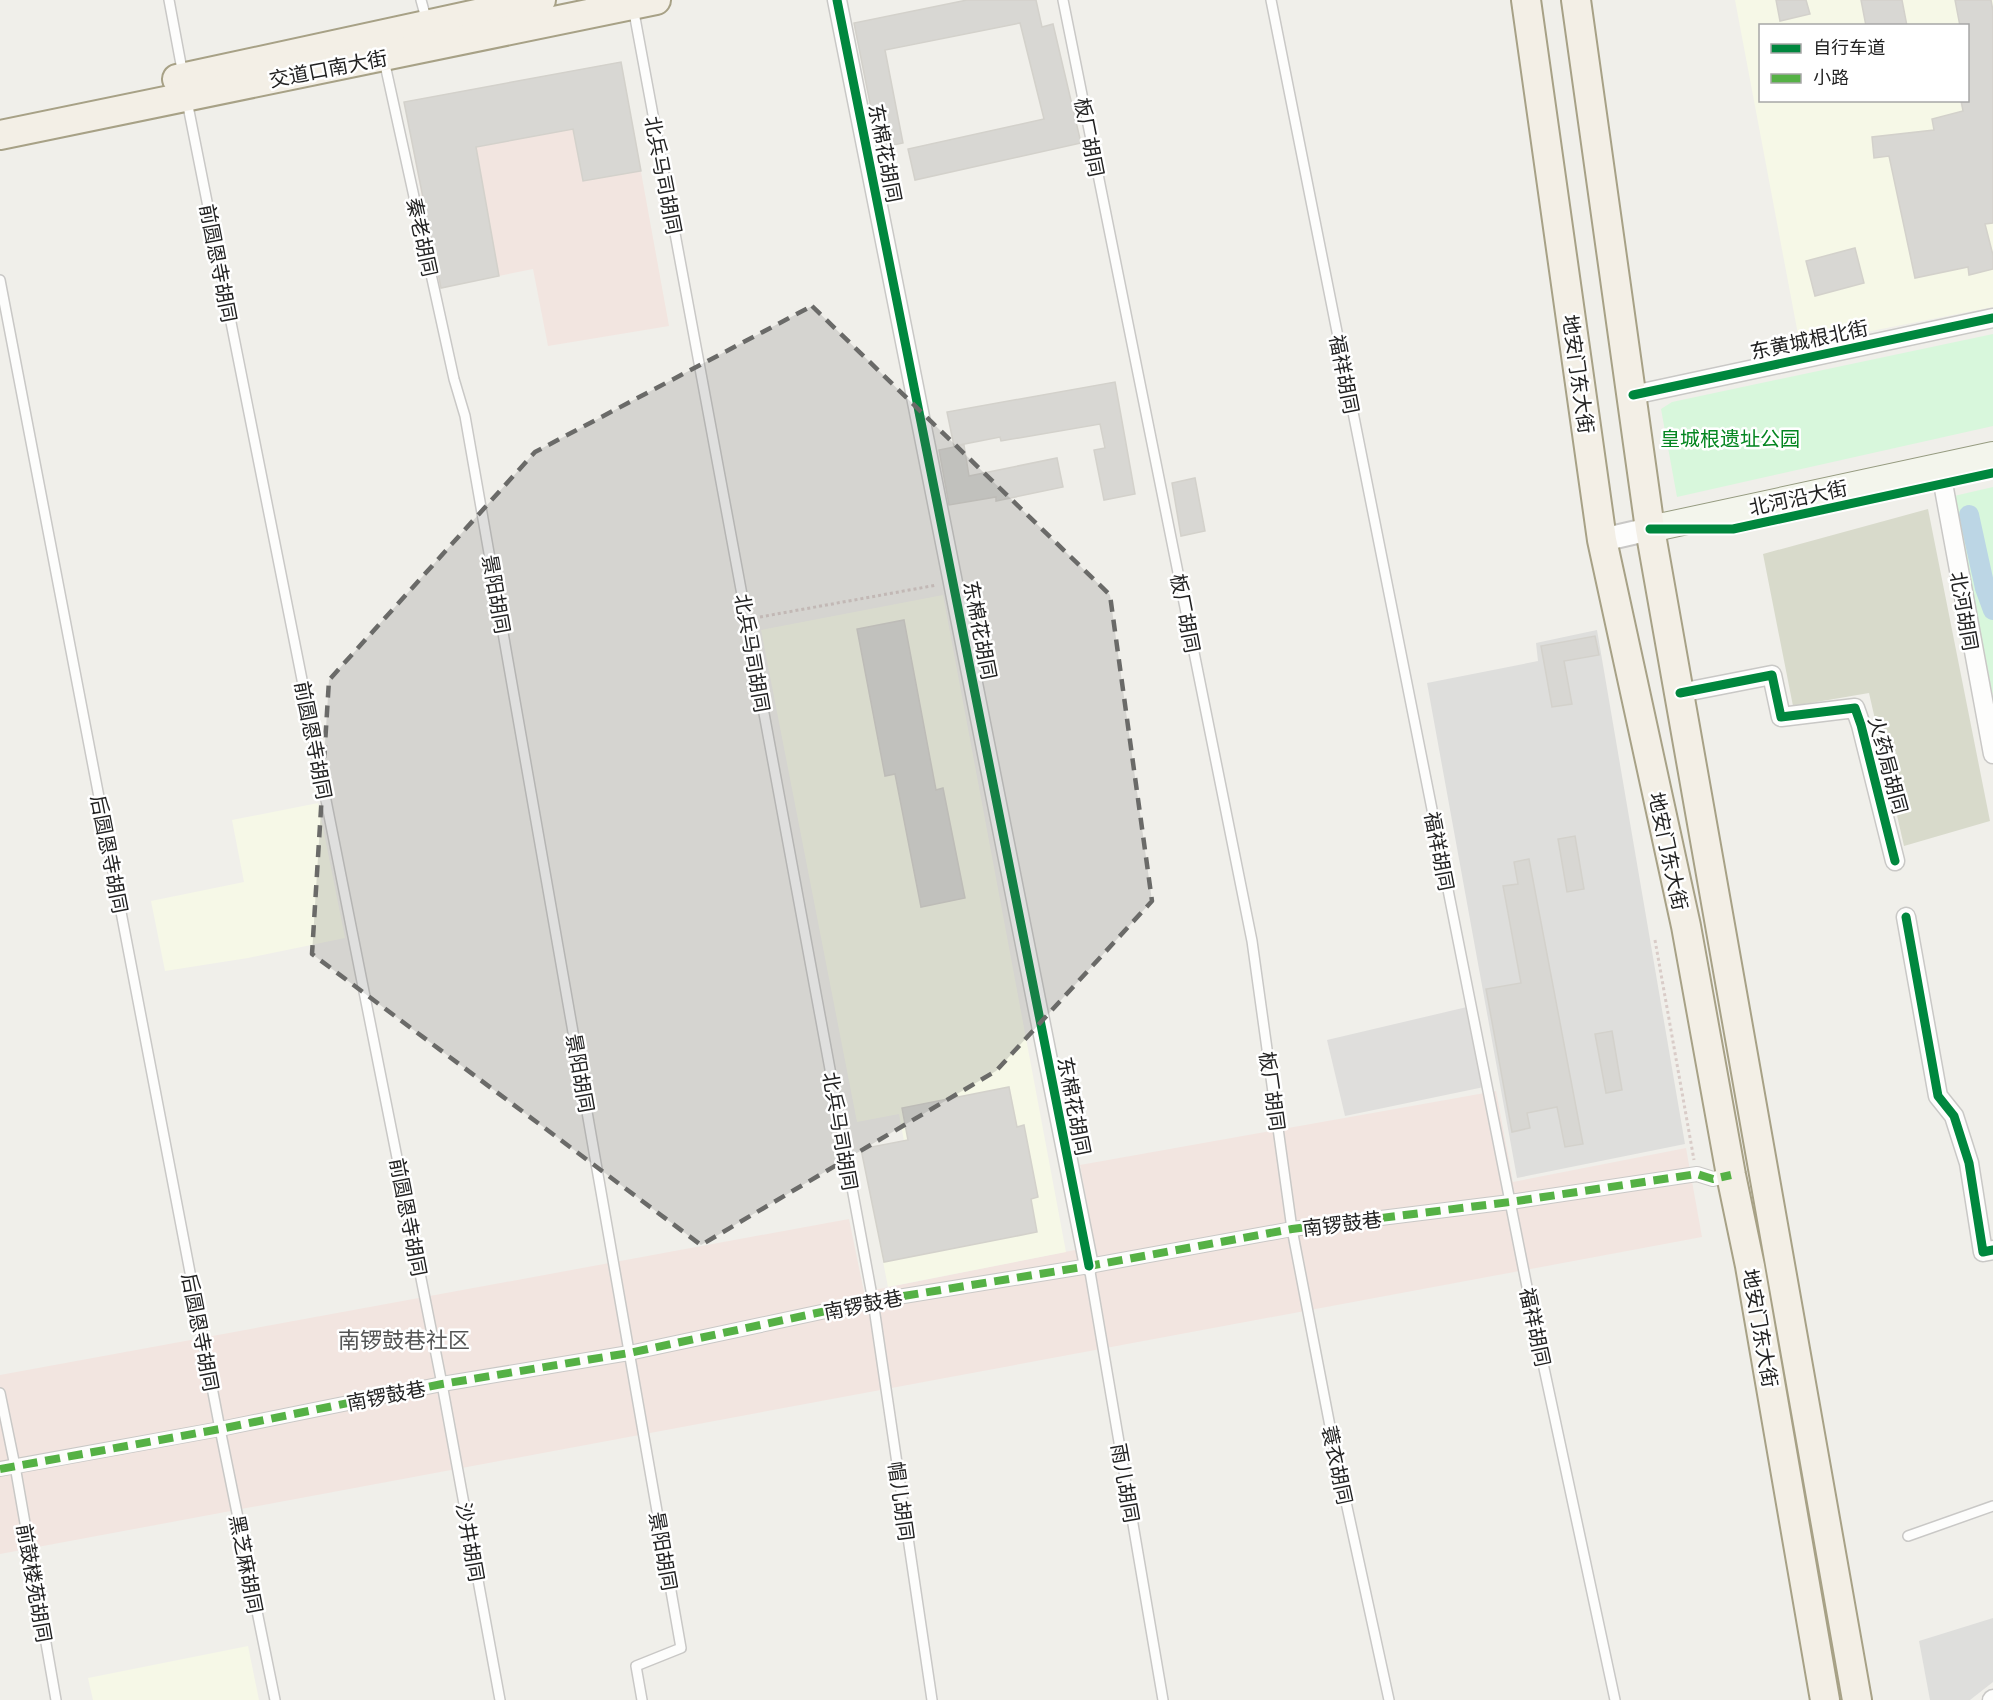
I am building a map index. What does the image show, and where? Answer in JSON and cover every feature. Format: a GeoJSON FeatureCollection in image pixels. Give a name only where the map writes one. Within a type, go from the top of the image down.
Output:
{"type":"FeatureCollection","features":[{"type":"Feature","properties":{"kind":"main road","name":"交道口南大街"},"geometry":{"type":"LineString","coordinates":[[0,135],[185,87],[424,12],[541,0]]}},
{"type":"Feature","properties":{"kind":"main road","name":"地安门东大街"},"geometry":{"type":"LineString","coordinates":[[1526,0],[1602,540],[1686,926],[1731,1175],[1750,1266],[1825,1700]]}},
{"type":"Feature","properties":{"kind":"main road","name":"地安门东大街"},"geometry":{"type":"LineString","coordinates":[[1576,0],[1650,529],[1857,1700]]}},
{"type":"Feature","properties":{"kind":"main road","name":"交道口南大街"},"geometry":{"type":"LineString","coordinates":[[0,115],[383,57],[644,2]]}},
{"type":"Feature","properties":{"kind":"main road","name":"北河沿大街"},"geometry":{"type":"LineString","coordinates":[[1650,529],[1993,455]]}},
{"type":"Feature","properties":{"kind":"street","name":"东棉花胡同"},"geometry":{"type":"LineString","coordinates":[[837,0],[1089,1266]]}},
{"type":"Feature","properties":{"kind":"street","name":"东黄城根北街"},"geometry":{"type":"LineString","coordinates":[[1633,395],[1993,318]]}},
{"type":"Feature","properties":{"kind":"street","name":"北河胡同"},"geometry":{"type":"LineString","coordinates":[[1940,467],[1993,754]]}},
{"type":"Feature","properties":{"kind":"street","name":"北河沿大街"},"geometry":{"type":"LineString","coordinates":[[1602,540],[1650,529]]}},
{"type":"Feature","properties":{"kind":"street","name":"火药局胡同"},"geometry":{"type":"LineString","coordinates":[[1680,693],[1772,675],[1781,717],[1855,708],[1895,861]]}},
{"type":"Feature","properties":{"kind":"street"},"geometry":{"type":"LineString","coordinates":[[1906,917],[1938,1096],[1954,1116],[1969,1163],[1988,1251]]}},
{"type":"Feature","properties":{"kind":"street","name":"南锣鼓巷"},"geometry":{"type":"LineString","coordinates":[[0,1469],[220,1429],[442,1384],[629,1353],[873,1301],[1089,1266],[1292,1229],[1510,1202],[1697,1174],[1713,1179],[1731,1175]]}},
{"type":"Feature","properties":{"kind":"lane","name":"前圆恩寺胡同"},"geometry":{"type":"LineString","coordinates":[[169,0],[442,1384]]}},
{"type":"Feature","properties":{"kind":"lane","name":"板厂胡同"},"geometry":{"type":"LineString","coordinates":[[1063,0],[1252,941],[1292,1229]]}},
{"type":"Feature","properties":{"kind":"lane","name":"福祥胡同"},"geometry":{"type":"LineString","coordinates":[[1271,0],[1510,1202],[1615,1700]]}},
{"type":"Feature","properties":{"kind":"lane","name":"北兵马司胡同"},"geometry":{"type":"LineString","coordinates":[[644,2],[747,620],[873,1301]]}},
{"type":"Feature","properties":{"kind":"lane","name":"秦老胡同"},"geometry":{"type":"LineString","coordinates":[[383,57],[454,379],[465,416]]}},
{"type":"Feature","properties":{"kind":"lane","name":"后圆恩寺胡同"},"geometry":{"type":"LineString","coordinates":[[0,280],[220,1429]]}},
{"type":"Feature","properties":{"kind":"lane","name":"景阳胡同"},"geometry":{"type":"LineString","coordinates":[[465,416],[504,626],[681,1648],[636,1666],[642,1700]]}},
{"type":"Feature","properties":{"kind":"lane","name":"蓑衣胡同"},"geometry":{"type":"LineString","coordinates":[[1292,1229],[1334,1447],[1389,1700]]}},
{"type":"Feature","properties":{"kind":"lane","name":"雨儿胡同"},"geometry":{"type":"LineString","coordinates":[[1089,1266],[1163,1700]]}},
{"type":"Feature","properties":{"kind":"lane","name":"帽儿胡同"},"geometry":{"type":"LineString","coordinates":[[873,1301],[932,1700]]}},
{"type":"Feature","properties":{"kind":"lane","name":"沙井胡同"},"geometry":{"type":"LineString","coordinates":[[442,1384],[500,1700]]}},
{"type":"Feature","properties":{"kind":"lane","name":"前鼓楼苑胡同"},"geometry":{"type":"LineString","coordinates":[[0,1393],[56,1700]]}},
{"type":"Feature","properties":{"kind":"lane","name":"黑芝麻胡同"},"geometry":{"type":"LineString","coordinates":[[220,1429],[275,1700]]}},
{"type":"Feature","properties":{"kind":"lane"},"geometry":{"type":"LineString","coordinates":[[1908,1536],[1993,1506]]}},
{"type":"Feature","properties":{"kind":"path"},"geometry":{"type":"LineString","coordinates":[[747,620],[953,583]]}},
{"type":"Feature","properties":{"kind":"path"},"geometry":{"type":"LineString","coordinates":[[1655,940],[1697,1174]]}},
{"type":"Feature","properties":{"kind":"highlighted area"},"geometry":{"type":"Polygon","coordinates":[[[812,306],[1110,595],[1152,901],[996,1071],[701,1245],[312,954],[329,680],[535,452],[812,306]]]}},
{"type":"Feature","properties":{"kind":"shaded area"},"geometry":{"type":"Polygon","coordinates":[[[1735,0],[1993,0],[1993,53],[1969,57],[1969,24],[1759,24],[1759,102],[1960,102],[1961,107],[1971,105],[1993,211],[1993,307],[1800,345],[1735,0]]]}},
{"type":"Feature","properties":{"kind":"shaded area"},"geometry":{"type":"Polygon","coordinates":[[[621,62],[669,326],[548,346],[533,269],[439,288],[404,102],[621,62]]]}},
{"type":"Feature","properties":{"kind":"shaded area"},"geometry":{"type":"Polygon","coordinates":[[[1928,509],[1990,821],[1904,846],[1869,693],[1793,706],[1763,554],[1928,509]]]}},
{"type":"Feature","properties":{"kind":"shaded area"},"geometry":{"type":"Polygon","coordinates":[[[943,595],[1066,1252],[888,1287],[861,1149],[904,1141],[899,1114],[857,1122],[761,630],[943,595]]]}},
{"type":"Feature","properties":{"kind":"shaded area"},"geometry":{"type":"Polygon","coordinates":[[[1597,630],[1685,1144],[1517,1178],[1427,683],[1538,661],[1536,643],[1597,630]]]}},
{"type":"Feature","properties":{"kind":"shaded area"},"geometry":{"type":"Polygon","coordinates":[[[318,803],[345,938],[248,958],[165,971],[151,901],[244,882],[232,820],[318,803]]]}},
{"type":"Feature","properties":{"kind":"shaded area"},"geometry":{"type":"Polygon","coordinates":[[[1467,1007],[1484,1087],[1345,1116],[1327,1040],[1467,1007]]]}},
{"type":"Feature","properties":{"kind":"shaded area"},"geometry":{"type":"Polygon","coordinates":[[[1496,1091],[1513,1182],[1686,1148],[1702,1237],[0,1554],[0,1375],[849,1219],[864,1292],[1095,1246],[1080,1165],[1496,1091]]]}},
{"type":"Feature","properties":{"kind":"shaded area"},"geometry":{"type":"Polygon","coordinates":[[[1993,1618],[1993,1682],[1970,1700],[1930,1700],[1919,1641],[1993,1618]]]}},
{"type":"Feature","properties":{"kind":"shaded area"},"geometry":{"type":"Polygon","coordinates":[[[248,1646],[259,1700],[93,1700],[88,1678],[248,1646]]]}},
{"type":"Feature","properties":{"kind":"green space","name":"皇城根遗址公园"},"geometry":{"type":"Polygon","coordinates":[[[1993,334],[1993,426],[1677,497],[1661,409],[1672,402],[1993,334]]]}},
{"type":"Feature","properties":{"kind":"green space"},"geometry":{"type":"Polygon","coordinates":[[[1993,487],[1993,696],[1954,496],[1993,487]]]}},
{"type":"Feature","properties":{"kind":"building"},"geometry":{"type":"Polygon","coordinates":[[[967,0],[1036,0],[1042,27],[1053,24],[1081,143],[915,180],[908,149],[1044,119],[1020,23],[885,50],[903,143],[879,148],[854,23],[967,0]]]}},
{"type":"Feature","properties":{"kind":"building"},"geometry":{"type":"Polygon","coordinates":[[[1776,0],[1806,0],[1810,14],[1780,21],[1776,0]]]}},
{"type":"Feature","properties":{"kind":"building"},"geometry":{"type":"Polygon","coordinates":[[[1861,0],[1902,0],[1907,24],[1866,24],[1861,0]]]}},
{"type":"Feature","properties":{"kind":"building"},"geometry":{"type":"Polygon","coordinates":[[[1955,0],[1991,0],[1993,11],[1993,223],[1985,224],[1993,255],[1993,269],[1969,275],[1968,267],[1915,278],[1889,156],[1874,158],[1872,137],[1934,130],[1932,119],[1963,111],[1961,102],[1969,102],[1969,24],[1960,24],[1955,0]]]}},
{"type":"Feature","properties":{"kind":"building"},"geometry":{"type":"Polygon","coordinates":[[[621,62],[641,171],[583,181],[573,129],[476,147],[499,276],[441,288],[404,102],[621,62]]]}},
{"type":"Feature","properties":{"kind":"building"},"geometry":{"type":"Polygon","coordinates":[[[1855,248],[1864,283],[1815,296],[1806,261],[1855,248]]]}},
{"type":"Feature","properties":{"kind":"building"},"geometry":{"type":"Polygon","coordinates":[[[1115,382],[1135,494],[1104,500],[1094,450],[1105,448],[1100,424],[1001,441],[1000,437],[954,446],[947,412],[1115,382]]]}},
{"type":"Feature","properties":{"kind":"building"},"geometry":{"type":"Polygon","coordinates":[[[964,445],[969,476],[1057,458],[1063,487],[996,501],[996,497],[949,505],[939,450],[964,445]]]}},
{"type":"Feature","properties":{"kind":"building"},"geometry":{"type":"Polygon","coordinates":[[[1195,478],[1205,531],[1181,536],[1172,483],[1195,478]]]}},
{"type":"Feature","properties":{"kind":"building"},"geometry":{"type":"Polygon","coordinates":[[[904,620],[936,790],[943,788],[965,898],[921,907],[895,774],[885,776],[857,629],[904,620]]]}},
{"type":"Feature","properties":{"kind":"building"},"geometry":{"type":"Polygon","coordinates":[[[1595,636],[1599,655],[1564,661],[1572,704],[1552,707],[1541,646],[1595,636]]]}},
{"type":"Feature","properties":{"kind":"building"},"geometry":{"type":"Polygon","coordinates":[[[1575,836],[1584,889],[1567,892],[1558,839],[1575,836]]]}},
{"type":"Feature","properties":{"kind":"building"},"geometry":{"type":"Polygon","coordinates":[[[1529,859],[1583,1144],[1565,1147],[1557,1107],[1527,1113],[1530,1128],[1512,1132],[1486,989],[1521,983],[1503,886],[1518,884],[1514,862],[1529,859]]]}},
{"type":"Feature","properties":{"kind":"building"},"geometry":{"type":"Polygon","coordinates":[[[1612,1031],[1622,1090],[1606,1093],[1595,1034],[1612,1031]]]}},
{"type":"Feature","properties":{"kind":"building"},"geometry":{"type":"Polygon","coordinates":[[[1009,1087],[1017,1127],[1024,1125],[1038,1197],[1031,1199],[1037,1232],[884,1262],[861,1149],[908,1140],[902,1108],[1009,1087]]]}},
{"type":"Feature","properties":{"kind":"waterway"},"geometry":{"type":"LineString","coordinates":[[1969,515],[1985,588],[1993,610]]}},
{"type":"Feature","properties":{"kind":"marked path"},"geometry":{"type":"LineString","coordinates":[[0,1469],[220,1429],[442,1384],[629,1353],[873,1301],[1089,1266],[1292,1229],[1510,1202],[1697,1174],[1713,1179],[1731,1175]]}},
{"type":"Feature","properties":{"kind":"cycle path"},"geometry":{"type":"LineString","coordinates":[[837,0],[1089,1266]]}},
{"type":"Feature","properties":{"kind":"cycle path"},"geometry":{"type":"LineString","coordinates":[[1633,395],[1993,318]]}},
{"type":"Feature","properties":{"kind":"cycle path"},"geometry":{"type":"LineString","coordinates":[[1650,529],[1733,529],[1993,473]]}},
{"type":"Feature","properties":{"kind":"cycle path"},"geometry":{"type":"LineString","coordinates":[[1680,693],[1772,675],[1781,717],[1855,708],[1895,861]]}},
{"type":"Feature","properties":{"kind":"cycle path"},"geometry":{"type":"LineString","coordinates":[[1906,917],[1938,1096],[1954,1116],[1969,1163],[1983,1252],[1993,1250]]}},
{"type":"Feature","properties":{"kind":"district","name":"南锣鼓巷社区"},"geometry":{"type":"Point","coordinates":[404,1339]}}]}
